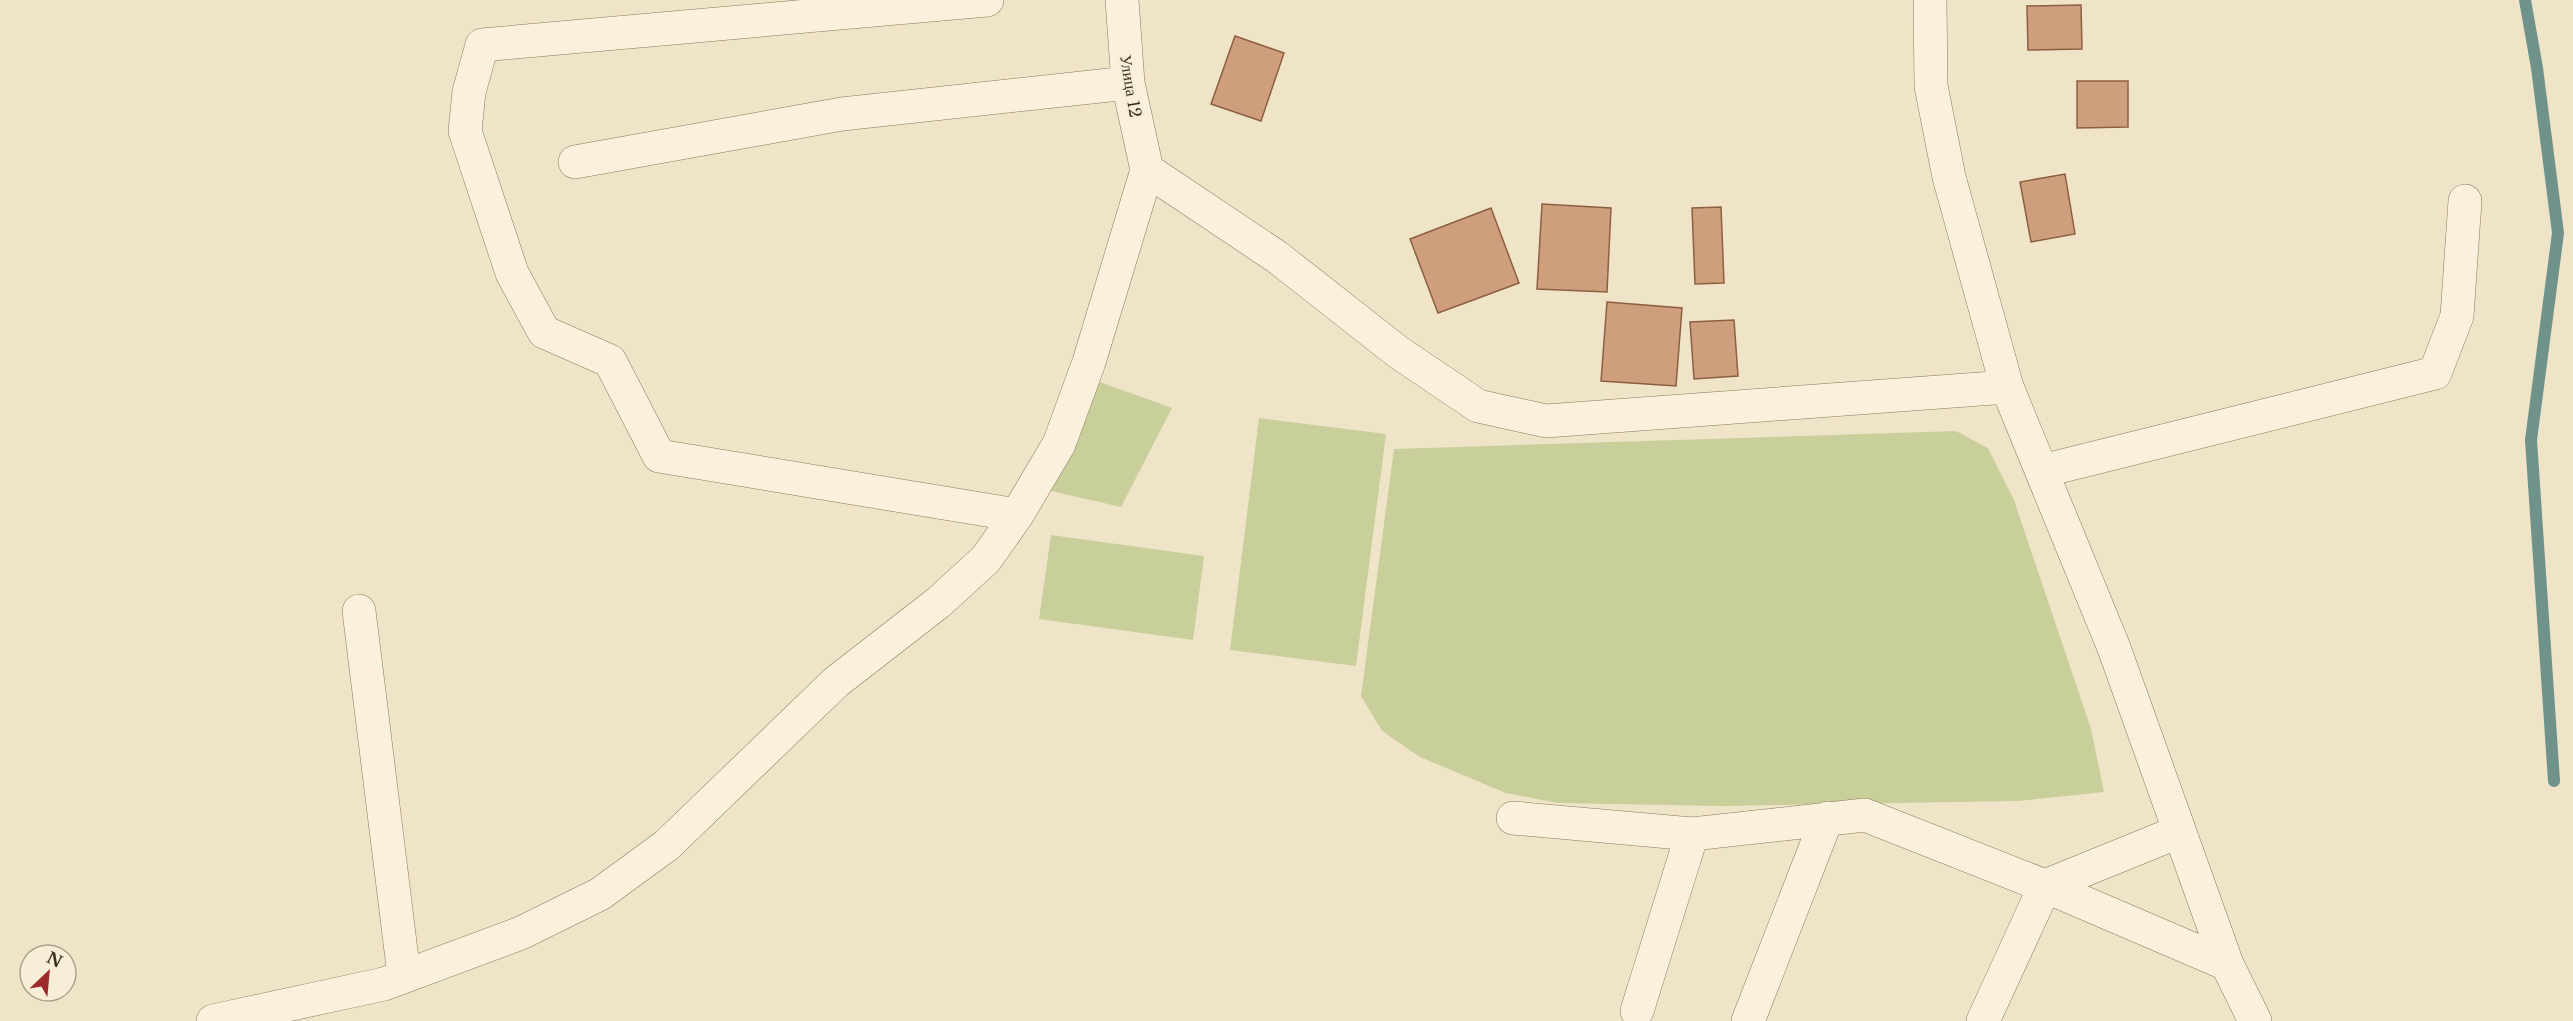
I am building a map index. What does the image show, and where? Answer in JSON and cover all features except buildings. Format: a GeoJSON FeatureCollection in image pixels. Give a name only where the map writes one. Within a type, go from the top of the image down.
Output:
{"type":"FeatureCollection","features":[{"type":"Feature","properties":{"kind":"street"},"geometry":{"type":"LineString","coordinates":[[987,0],[482,45],[469,92],[465,131],[512,273],[544,332],[610,361],[659,456],[1017,515]]}},
{"type":"Feature","properties":{"kind":"street","name":"Улица 12"},"geometry":{"type":"LineString","coordinates":[[1122,0],[1128,83],[1147,170]]}},
{"type":"Feature","properties":{"kind":"street"},"geometry":{"type":"LineString","coordinates":[[1930,0],[1930,86],[1949,177],[2007,387],[2114,648],[2227,964],[2255,1021]]}},
{"type":"Feature","properties":{"kind":"street"},"geometry":{"type":"LineString","coordinates":[[575,162],[842,114],[1128,83]]}},
{"type":"Feature","properties":{"kind":"street"},"geometry":{"type":"LineString","coordinates":[[213,1021],[384,984],[521,933],[600,894],[667,845],[836,682],[939,602],[986,560],[1017,515],[1059,444],[1092,351],[1147,170],[1277,257],[1398,352],[1478,406],[1546,421],[2007,387]]}},
{"type":"Feature","properties":{"kind":"street"},"geometry":{"type":"LineString","coordinates":[[2042,471],[2435,373],[2457,316],[2465,201]]}},
{"type":"Feature","properties":{"kind":"street"},"geometry":{"type":"LineString","coordinates":[[358,611],[404,975]]}},
{"type":"Feature","properties":{"kind":"street"},"geometry":{"type":"LineString","coordinates":[[1513,818],[1692,834],[1865,815],[2045,886],[2227,964]]}},
{"type":"Feature","properties":{"kind":"street"},"geometry":{"type":"LineString","coordinates":[[1748,1021],[1827,818]]}},
{"type":"Feature","properties":{"kind":"street"},"geometry":{"type":"LineString","coordinates":[[1983,1021],[2045,886],[2178,832]]}},
{"type":"Feature","properties":{"kind":"street"},"geometry":{"type":"LineString","coordinates":[[1637,1011],[1692,834]]}},
{"type":"Feature","properties":{"kind":"green space"},"geometry":{"type":"Polygon","coordinates":[[[1100,382],[1172,408],[1121,507],[1051,491],[1100,382]]]}},
{"type":"Feature","properties":{"kind":"green space"},"geometry":{"type":"Polygon","coordinates":[[[1259,418],[1386,434],[1356,666],[1230,650],[1259,418]]]}},
{"type":"Feature","properties":{"kind":"green space"},"geometry":{"type":"Polygon","coordinates":[[[1956,431],[1988,448],[2014,500],[2091,729],[2104,792],[2019,801],[1722,806],[1558,803],[1506,793],[1420,757],[1382,731],[1361,696],[1394,449],[1956,431]]]}},
{"type":"Feature","properties":{"kind":"green space"},"geometry":{"type":"Polygon","coordinates":[[[1051,535],[1204,556],[1193,640],[1039,619],[1051,535]]]}},
{"type":"Feature","properties":{"kind":"waterway"},"geometry":{"type":"LineString","coordinates":[[2525,0],[2537,68],[2558,233],[2531,440],[2554,781]]}}]}
